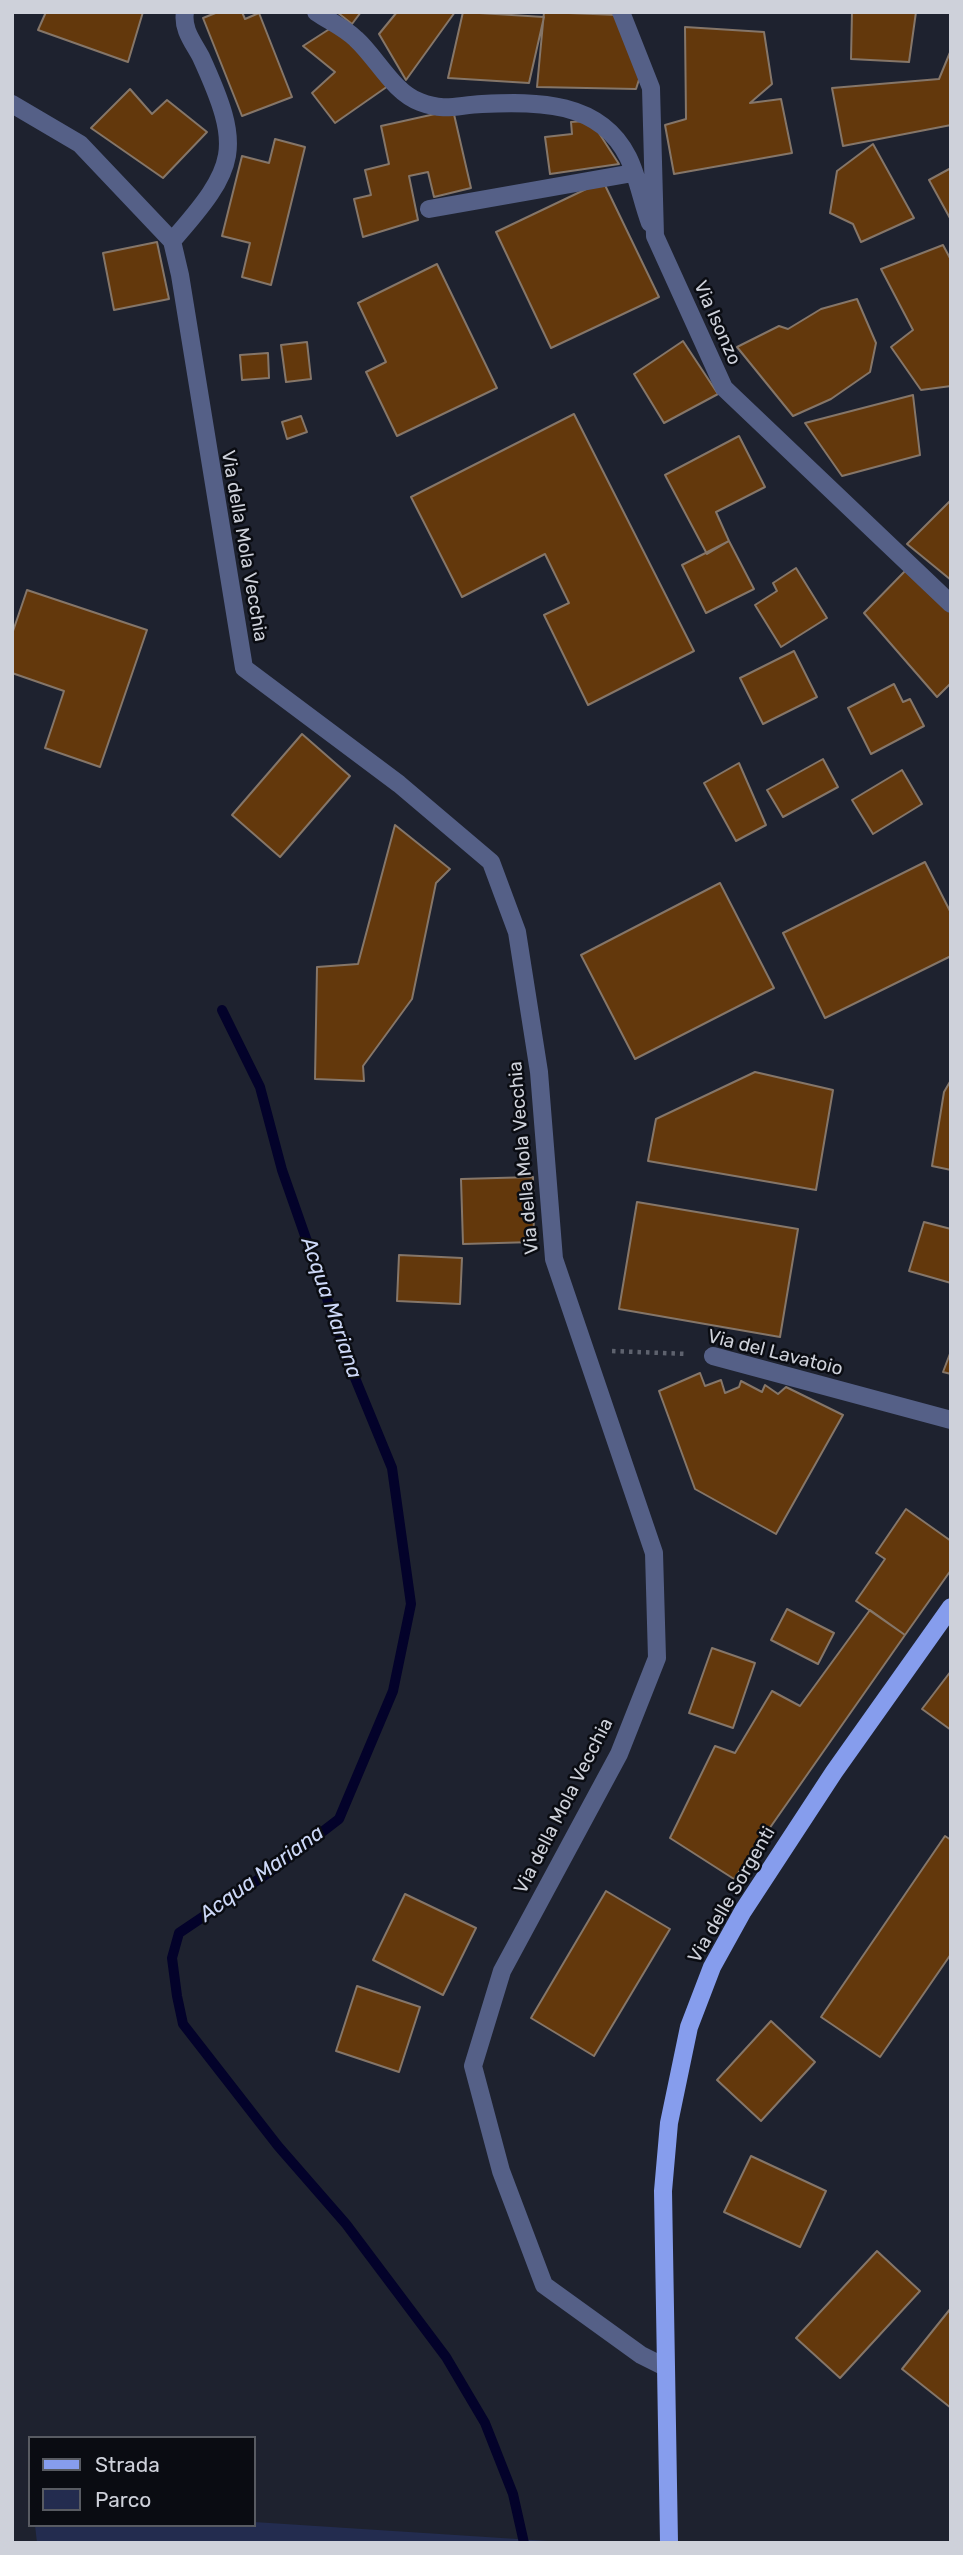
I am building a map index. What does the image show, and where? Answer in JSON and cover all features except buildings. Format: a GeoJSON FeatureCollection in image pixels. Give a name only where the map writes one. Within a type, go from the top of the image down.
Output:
{"type":"FeatureCollection","features":[{"type":"Feature","properties":{"kind":"main road","name":"Via delle Sorgenti"},"geometry":{"type":"LineString","coordinates":[[669,2543],[663,2211],[666,2157],[680,2060],[712,1967],[752,1896],[841,1762],[951,1606]]}},
{"type":"Feature","properties":{"kind":"street"},"geometry":{"type":"LineString","coordinates":[[12,104],[80,144],[172,241],[208,200],[222,174],[229,146],[227,117],[187,32],[185,12]]}},
{"type":"Feature","properties":{"kind":"street"},"geometry":{"type":"LineString","coordinates":[[316,12],[354,37],[398,88],[416,101],[436,108],[458,109],[480,104],[553,104],[583,113],[609,131],[628,157],[655,236]]}},
{"type":"Feature","properties":{"kind":"street","name":"Via Isonzo"},"geometry":{"type":"LineString","coordinates":[[621,12],[651,88],[655,236],[724,388],[951,604]]}},
{"type":"Feature","properties":{"kind":"street"},"geometry":{"type":"LineString","coordinates":[[429,209],[633,173]]}},
{"type":"Feature","properties":{"kind":"street","name":"Via della Mola Vecchia"},"geometry":{"type":"LineString","coordinates":[[172,241],[180,275],[244,668],[399,784],[491,862],[517,932],[539,1072],[554,1259],[654,1553],[657,1658],[619,1754],[502,1971],[473,2066],[501,2171],[544,2285],[640,2355],[665,2367]]}},
{"type":"Feature","properties":{"kind":"street","name":"Via del Lavatoio"},"geometry":{"type":"LineString","coordinates":[[713,1356],[951,1420]]}},
{"type":"Feature","properties":{"kind":"path","name":"Via del Lavatoio"},"geometry":{"type":"LineString","coordinates":[[586,1349],[713,1356]]}},
{"type":"Feature","properties":{"kind":"green space"},"geometry":{"type":"Polygon","coordinates":[[[256,2522],[549,2543],[37,2543],[35,2527],[256,2527],[256,2522]]]}},
{"type":"Feature","properties":{"kind":"waterway","name":"Acqua Mariana"},"geometry":{"type":"LineString","coordinates":[[222,1010],[260,1087],[282,1170],[355,1378],[392,1468],[411,1604],[393,1691],[339,1819],[274,1869],[179,1933],[172,1958],[177,1996],[183,2024],[278,2146],[346,2224],[446,2357],[485,2423],[513,2494],[524,2543]]}}]}
